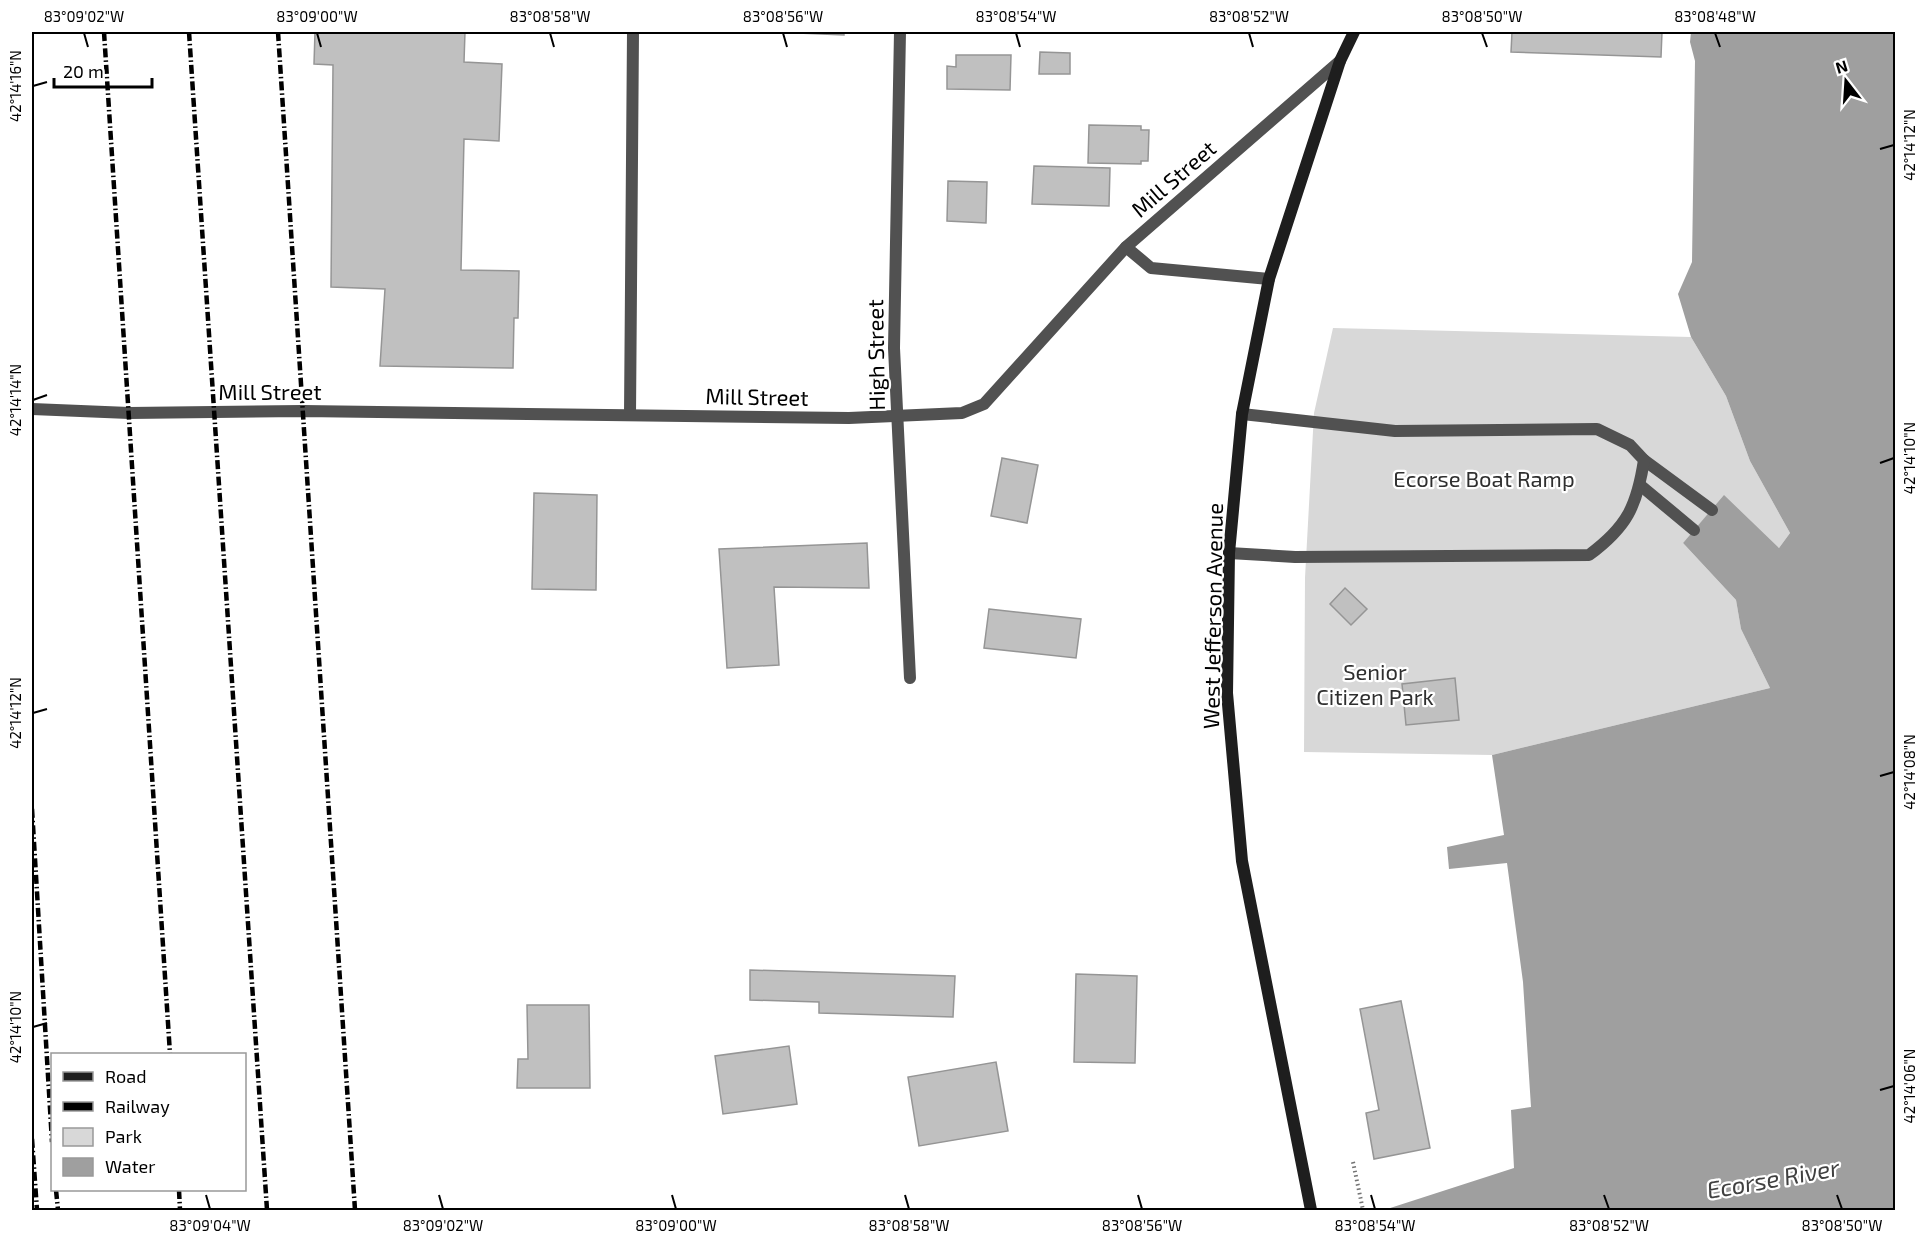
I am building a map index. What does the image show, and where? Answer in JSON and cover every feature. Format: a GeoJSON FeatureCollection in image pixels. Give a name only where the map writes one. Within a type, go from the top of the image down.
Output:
{"type":"FeatureCollection","features":[{"type":"Feature","properties":{"kind":"main road","name":"West Jefferson Avenue"},"geometry":{"type":"LineString","coordinates":[[1311,1210],[1242,861],[1227,693],[1229,553],[1242,414],[1269,279],[1340,61],[1354,32]]}},
{"type":"Feature","properties":{"kind":"street"},"geometry":{"type":"LineString","coordinates":[[630,416],[633,32]]}},
{"type":"Feature","properties":{"kind":"street","name":"High Street"},"geometry":{"type":"LineString","coordinates":[[900,32],[894,348],[910,678]]}},
{"type":"Feature","properties":{"kind":"street","name":"Mill Street"},"geometry":{"type":"LineString","coordinates":[[32,409],[129,413],[303,411],[849,418],[962,413],[984,404],[1126,247],[1340,61]]}},
{"type":"Feature","properties":{"kind":"street"},"geometry":{"type":"LineString","coordinates":[[1126,247],[1150,268],[1269,279]]}},
{"type":"Feature","properties":{"kind":"street"},"geometry":{"type":"LineString","coordinates":[[1242,414],[1395,431],[1597,429],[1630,445],[1644,460],[1712,510]]}},
{"type":"Feature","properties":{"kind":"street"},"geometry":{"type":"LineString","coordinates":[[1229,553],[1295,557],[1589,555],[1614,537],[1630,515],[1640,484],[1644,460]]}},
{"type":"Feature","properties":{"kind":"street"},"geometry":{"type":"LineString","coordinates":[[1640,484],[1694,530]]}},
{"type":"Feature","properties":{"kind":"path"},"geometry":{"type":"LineString","coordinates":[[1353,1162],[1363,1210]]}},
{"type":"Feature","properties":{"kind":"green space","name":"Ecorse Boat Ramp"},"geometry":{"type":"Polygon","coordinates":[[[1333,328],[1691,337],[1726,396],[1750,461],[1790,533],[1779,548],[1712,510],[1683,543],[1736,600],[1741,629],[1770,688],[1492,755],[1304,752],[1305,578],[1314,413],[1333,328]]]}},
{"type":"Feature","properties":{"kind":"water","name":"Ecorse River"},"geometry":{"type":"Polygon","coordinates":[[[1691,32],[1895,32],[1895,1210],[1384,1210],[1514,1168],[1511,1110],[1531,1107],[1523,982],[1507,863],[1449,869],[1447,847],[1504,835],[1492,755],[1770,688],[1741,629],[1736,600],[1683,543],[1724,495],[1779,548],[1790,533],[1750,461],[1726,396],[1691,337],[1678,294],[1692,262],[1695,61],[1690,42],[1691,32]]]}},
{"type":"Feature","properties":{"kind":"building"},"geometry":{"type":"Polygon","coordinates":[[[315,32],[465,32],[464,62],[502,64],[499,141],[464,139],[461,270],[519,271],[518,318],[514,318],[513,368],[380,366],[385,289],[331,287],[333,65],[314,64],[315,32]]]}},
{"type":"Feature","properties":{"kind":"building"},"geometry":{"type":"Polygon","coordinates":[[[774,32],[844,32],[844,35],[774,32]]]}},
{"type":"Feature","properties":{"kind":"building"},"geometry":{"type":"Polygon","coordinates":[[[1512,32],[1662,32],[1661,57],[1511,52],[1512,32]]]}},
{"type":"Feature","properties":{"kind":"building"},"geometry":{"type":"Polygon","coordinates":[[[1040,52],[1070,53],[1070,74],[1039,74],[1040,52]]]}},
{"type":"Feature","properties":{"kind":"building"},"geometry":{"type":"Polygon","coordinates":[[[956,55],[1011,55],[1010,90],[947,89],[947,66],[956,67],[956,55]]]}},
{"type":"Feature","properties":{"kind":"building"},"geometry":{"type":"Polygon","coordinates":[[[1089,125],[1141,126],[1141,130],[1149,130],[1148,161],[1141,161],[1141,164],[1088,163],[1089,125]]]}},
{"type":"Feature","properties":{"kind":"building"},"geometry":{"type":"Polygon","coordinates":[[[1034,166],[1110,168],[1109,206],[1032,204],[1034,166]]]}},
{"type":"Feature","properties":{"kind":"building"},"geometry":{"type":"Polygon","coordinates":[[[948,181],[987,182],[986,223],[947,221],[948,181]]]}},
{"type":"Feature","properties":{"kind":"building"},"geometry":{"type":"Polygon","coordinates":[[[1002,458],[1038,465],[1027,523],[991,516],[1002,458]]]}},
{"type":"Feature","properties":{"kind":"building"},"geometry":{"type":"Polygon","coordinates":[[[534,493],[597,495],[596,590],[532,589],[534,493]]]}},
{"type":"Feature","properties":{"kind":"building"},"geometry":{"type":"Polygon","coordinates":[[[867,543],[869,588],[774,587],[779,665],[727,668],[719,549],[867,543]]]}},
{"type":"Feature","properties":{"kind":"building"},"geometry":{"type":"Polygon","coordinates":[[[1345,588],[1367,609],[1351,625],[1330,604],[1345,588]]]}},
{"type":"Feature","properties":{"kind":"building"},"geometry":{"type":"Polygon","coordinates":[[[989,609],[1081,619],[1076,658],[984,648],[989,609]]]}},
{"type":"Feature","properties":{"kind":"building"},"geometry":{"type":"Polygon","coordinates":[[[1455,678],[1459,720],[1406,725],[1402,684],[1455,678]]]}},
{"type":"Feature","properties":{"kind":"building"},"geometry":{"type":"Polygon","coordinates":[[[750,970],[955,976],[953,1017],[819,1013],[819,1002],[750,1000],[750,970]]]}},
{"type":"Feature","properties":{"kind":"building"},"geometry":{"type":"Polygon","coordinates":[[[1076,974],[1137,976],[1135,1063],[1074,1062],[1076,974]]]}},
{"type":"Feature","properties":{"kind":"building"},"geometry":{"type":"Polygon","coordinates":[[[1401,1001],[1430,1148],[1374,1159],[1366,1113],[1379,1110],[1360,1009],[1401,1001]]]}},
{"type":"Feature","properties":{"kind":"building"},"geometry":{"type":"Polygon","coordinates":[[[527,1005],[589,1005],[590,1088],[517,1088],[518,1059],[528,1059],[527,1005]]]}},
{"type":"Feature","properties":{"kind":"building"},"geometry":{"type":"Polygon","coordinates":[[[789,1046],[797,1104],[723,1114],[715,1056],[789,1046]]]}},
{"type":"Feature","properties":{"kind":"building"},"geometry":{"type":"Polygon","coordinates":[[[996,1062],[1008,1131],[919,1146],[908,1077],[996,1062]]]}},
{"type":"Feature","properties":{"kind":"railway"},"geometry":{"type":"LineString","coordinates":[[104,32],[170,1053]]}},
{"type":"Feature","properties":{"kind":"railway"},"geometry":{"type":"LineString","coordinates":[[189,32],[267,1210]]}},
{"type":"Feature","properties":{"kind":"railway"},"geometry":{"type":"LineString","coordinates":[[278,32],[355,1210]]}},
{"type":"Feature","properties":{"kind":"railway"},"geometry":{"type":"LineString","coordinates":[[32,809],[51,1125]]}},
{"type":"Feature","properties":{"kind":"railway"},"geometry":{"type":"LineString","coordinates":[[32,1139],[37,1210]]}},
{"type":"Feature","properties":{"kind":"railway"},"geometry":{"type":"LineString","coordinates":[[56,1191],[58,1210]]}},
{"type":"Feature","properties":{"kind":"railway"},"geometry":{"type":"LineString","coordinates":[[179,1191],[180,1210]]}},
{"type":"Feature","properties":{"kind":"park label","name":"Senior Citizen Park"},"geometry":{"type":"Point","coordinates":[1375,684]}}]}
